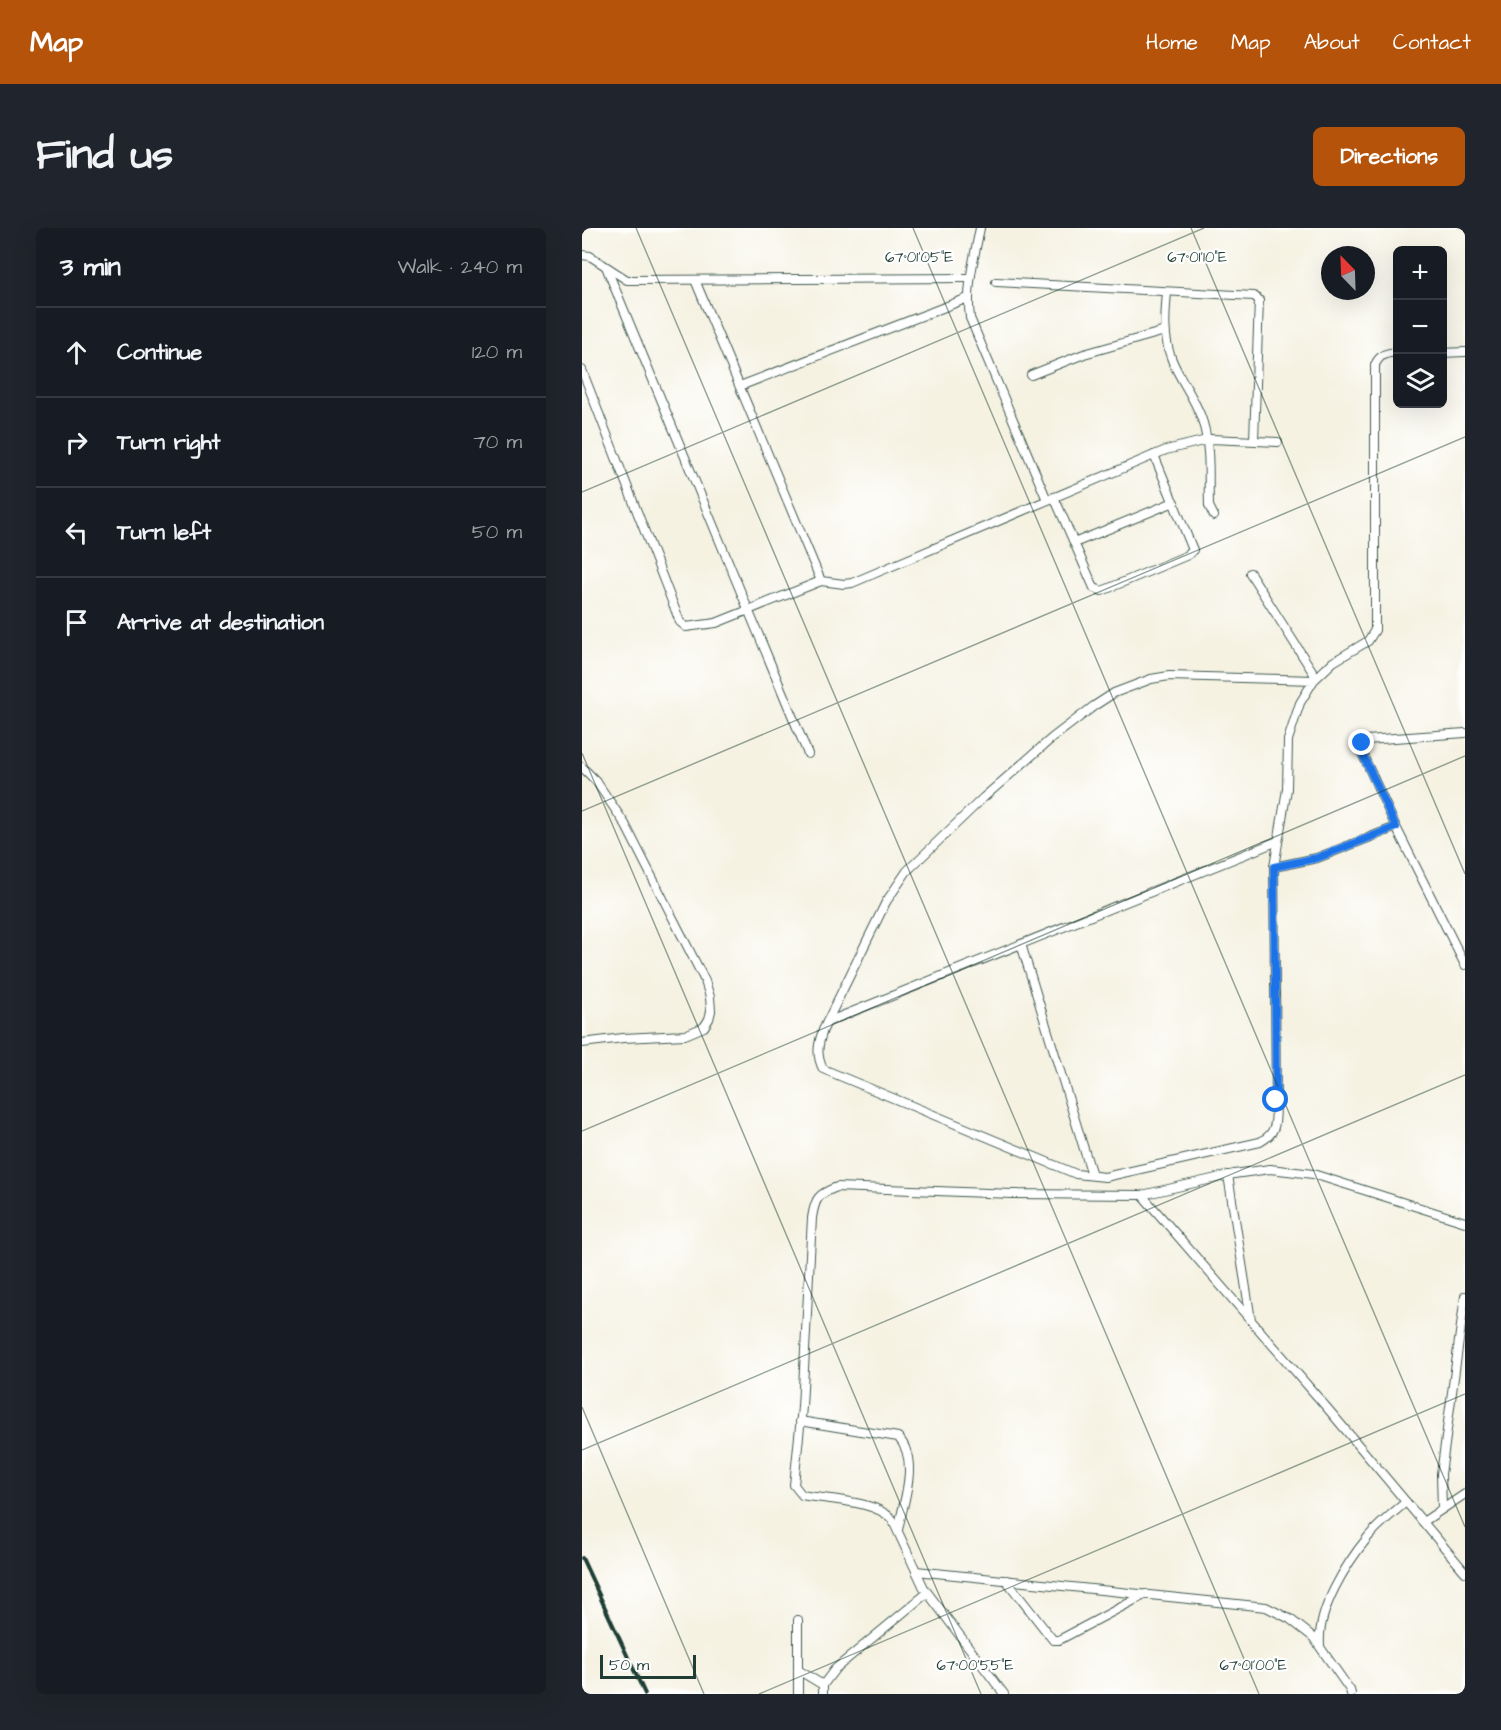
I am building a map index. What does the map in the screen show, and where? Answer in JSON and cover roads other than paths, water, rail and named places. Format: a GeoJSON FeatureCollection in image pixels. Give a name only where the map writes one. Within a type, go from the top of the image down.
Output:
{"type":"FeatureCollection","features":[{"type":"Feature","properties":{"kind":"lane"},"geometry":{"type":"LineString","coordinates":[[980,228],[969,278],[970,318],[1050,498],[1094,588],[1102,591],[1188,555],[1193,550],[1154,455]]}},
{"type":"Feature","properties":{"kind":"lane"},"geometry":{"type":"LineString","coordinates":[[582,255],[590,256],[627,280],[969,278]]}},
{"type":"Feature","properties":{"kind":"lane"},"geometry":{"type":"LineString","coordinates":[[607,269],[808,754]]}},
{"type":"Feature","properties":{"kind":"lane"},"geometry":{"type":"LineString","coordinates":[[695,280],[821,580]]}},
{"type":"Feature","properties":{"kind":"lane"},"geometry":{"type":"LineString","coordinates":[[996,282],[1254,296],[1258,300],[1254,440]]}},
{"type":"Feature","properties":{"kind":"lane"},"geometry":{"type":"LineString","coordinates":[[1167,292],[1165,330],[1172,360],[1203,420],[1209,506],[1214,516]]}},
{"type":"Feature","properties":{"kind":"lane"},"geometry":{"type":"LineString","coordinates":[[740,386],[968,298]]}},
{"type":"Feature","properties":{"kind":"lane"},"geometry":{"type":"LineString","coordinates":[[1031,375],[1084,354],[1165,330]]}},
{"type":"Feature","properties":{"kind":"lane"},"geometry":{"type":"LineString","coordinates":[[1315,679],[1169,676],[1151,679],[1114,693],[1052,738],[982,798],[908,871],[886,902],[818,1044],[819,1060],[823,1069],[1076,1174],[1106,1177],[1260,1142],[1269,1138],[1274,1132],[1276,1100],[1274,867],[1287,789],[1288,740],[1300,703],[1315,679],[1333,662],[1368,641],[1375,630],[1375,365],[1378,357],[1393,352]]}},
{"type":"Feature","properties":{"kind":"lane"},"geometry":{"type":"LineString","coordinates":[[1447,353],[1465,352]]}},
{"type":"Feature","properties":{"kind":"lane"},"geometry":{"type":"LineString","coordinates":[[582,370],[680,622],[686,627],[716,623],[821,580],[852,583],[1050,498],[1154,455],[1190,443],[1206,440],[1278,442]]}},
{"type":"Feature","properties":{"kind":"lane"},"geometry":{"type":"LineString","coordinates":[[1074,543],[1174,502]]}},
{"type":"Feature","properties":{"kind":"lane"},"geometry":{"type":"LineString","coordinates":[[1250,573],[1315,679]]}},
{"type":"Feature","properties":{"kind":"lane"},"geometry":{"type":"LineString","coordinates":[[1465,733],[1367,740],[1362,743],[1362,753],[1396,827],[1465,965]]}},
{"type":"Feature","properties":{"kind":"lane"},"geometry":{"type":"LineString","coordinates":[[582,767],[596,782],[625,824],[705,981],[711,1011],[704,1027],[685,1035],[623,1038],[582,1043]]}},
{"type":"Feature","properties":{"kind":"lane"},"geometry":{"type":"LineString","coordinates":[[1274,867],[1317,858],[1396,827]]}},
{"type":"Feature","properties":{"kind":"lane"},"geometry":{"type":"LineString","coordinates":[[827,1022],[1278,841]]}},
{"type":"Feature","properties":{"kind":"lane"},"geometry":{"type":"LineString","coordinates":[[1021,944],[1092,1176]]}},
{"type":"Feature","properties":{"kind":"lane"},"geometry":{"type":"LineString","coordinates":[[1004,1694],[927,1593],[892,1519],[885,1512],[860,1504],[802,1495],[794,1485],[812,1218],[815,1203],[822,1193],[837,1186],[1012,1194],[1142,1195],[1228,1175],[1270,1169],[1313,1174],[1465,1222]]}},
{"type":"Feature","properties":{"kind":"lane"},"geometry":{"type":"LineString","coordinates":[[1228,1175],[1251,1321]]}},
{"type":"Feature","properties":{"kind":"lane"},"geometry":{"type":"LineString","coordinates":[[1142,1195],[1465,1572]]}},
{"type":"Feature","properties":{"kind":"lane"},"geometry":{"type":"LineString","coordinates":[[1442,1508],[1441,1474],[1465,1296]]}},
{"type":"Feature","properties":{"kind":"lane"},"geometry":{"type":"LineString","coordinates":[[800,1421],[898,1437],[905,1444],[908,1476],[897,1532]]}},
{"type":"Feature","properties":{"kind":"lane"},"geometry":{"type":"LineString","coordinates":[[1423,1522],[1465,1494]]}},
{"type":"Feature","properties":{"kind":"lane"},"geometry":{"type":"LineString","coordinates":[[1321,1648],[1323,1616],[1335,1588],[1369,1537],[1406,1502]]}},
{"type":"Feature","properties":{"kind":"lane"},"geometry":{"type":"LineString","coordinates":[[916,1571],[1266,1607],[1290,1619],[1313,1637],[1351,1694]]}},
{"type":"Feature","properties":{"kind":"lane"},"geometry":{"type":"LineString","coordinates":[[1006,1580],[1053,1640],[1059,1640],[1147,1594]]}},
{"type":"Feature","properties":{"kind":"lane"},"geometry":{"type":"LineString","coordinates":[[798,1670],[823,1690],[835,1669],[927,1593]]}},
{"type":"Feature","properties":{"kind":"lane"},"geometry":{"type":"LineString","coordinates":[[798,1620],[798,1694]]}},
{"type":"Feature","properties":{"kind":"railway"},"geometry":{"type":"LineString","coordinates":[[582,1558],[645,1694]]}}]}
